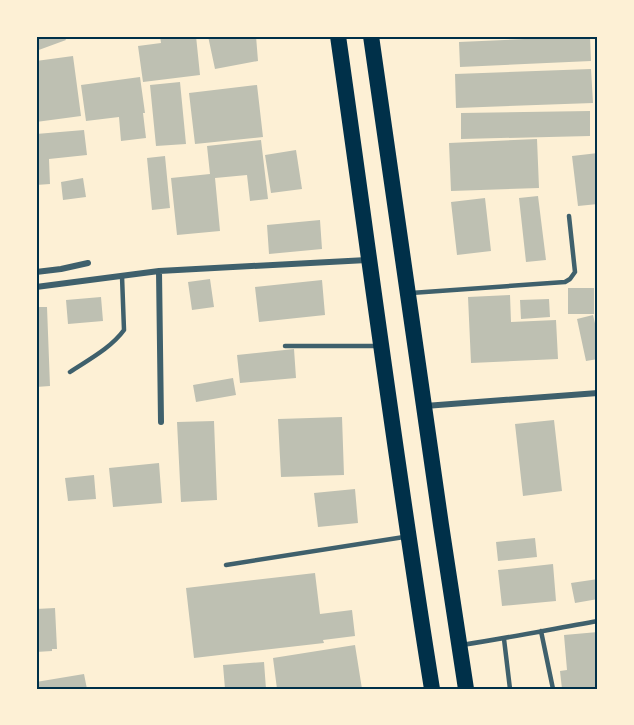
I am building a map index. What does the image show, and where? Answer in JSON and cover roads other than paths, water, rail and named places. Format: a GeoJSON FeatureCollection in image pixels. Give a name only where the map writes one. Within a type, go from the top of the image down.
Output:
{"type":"FeatureCollection","features":[{"type":"Feature","properties":{"kind":"highway"},"geometry":{"type":"LineString","coordinates":[[338,36],[408,537],[432,689]]}},
{"type":"Feature","properties":{"kind":"highway"},"geometry":{"type":"LineString","coordinates":[[371,36],[466,689]]}},
{"type":"Feature","properties":{"kind":"street"},"geometry":{"type":"LineString","coordinates":[[36,287],[159,271],[370,260]]}},
{"type":"Feature","properties":{"kind":"street"},"geometry":{"type":"LineString","coordinates":[[36,272],[88,263]]}},
{"type":"Feature","properties":{"kind":"street"},"geometry":{"type":"LineString","coordinates":[[159,271],[161,422]]}},
{"type":"Feature","properties":{"kind":"street"},"geometry":{"type":"LineString","coordinates":[[424,406],[598,393]]}},
{"type":"Feature","properties":{"kind":"lane"},"geometry":{"type":"LineString","coordinates":[[408,293],[565,282],[575,272],[569,216]]}},
{"type":"Feature","properties":{"kind":"lane"},"geometry":{"type":"LineString","coordinates":[[70,372],[119,338],[124,330],[122,276]]}},
{"type":"Feature","properties":{"kind":"lane"},"geometry":{"type":"LineString","coordinates":[[285,346],[382,346]]}},
{"type":"Feature","properties":{"kind":"lane"},"geometry":{"type":"LineString","coordinates":[[226,566],[408,537]]}},
{"type":"Feature","properties":{"kind":"lane"},"geometry":{"type":"LineString","coordinates":[[459,645],[598,621]]}},
{"type":"Feature","properties":{"kind":"lane"},"geometry":{"type":"LineString","coordinates":[[540,630],[553,689]]}},
{"type":"Feature","properties":{"kind":"lane"},"geometry":{"type":"LineString","coordinates":[[504,639],[510,689]]}}]}
